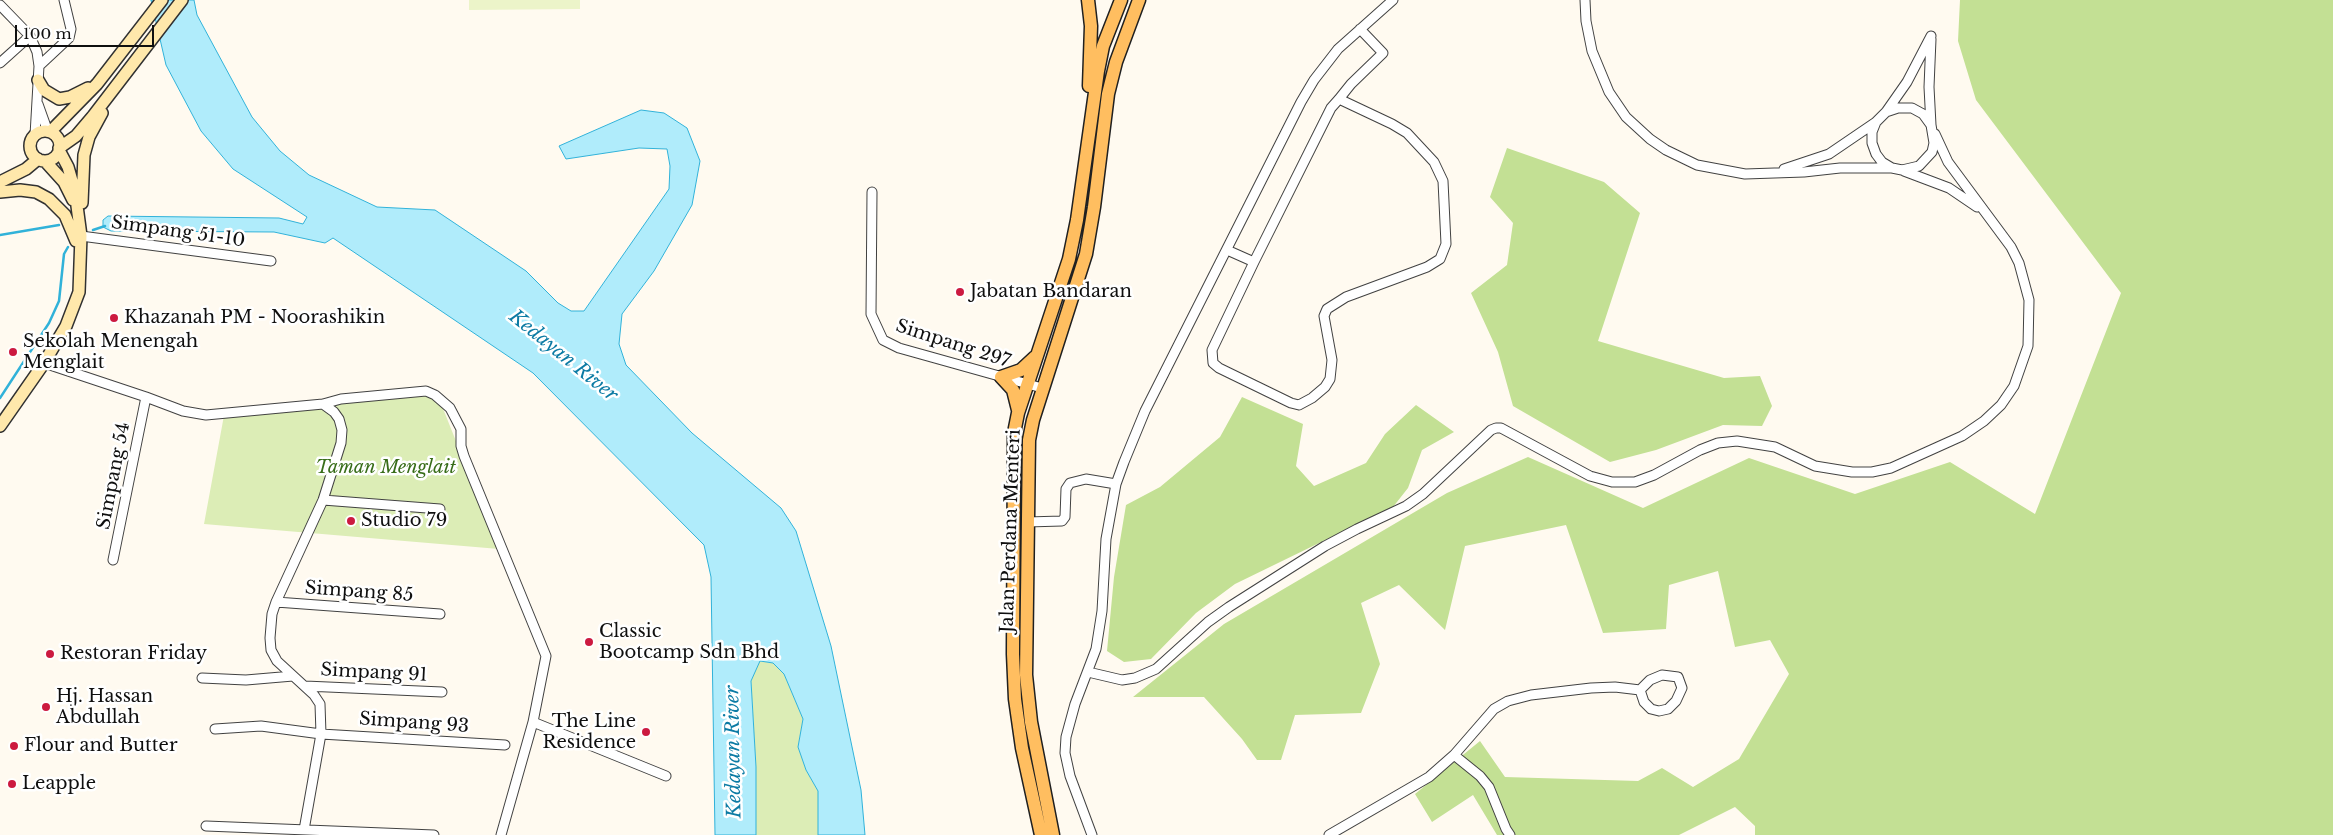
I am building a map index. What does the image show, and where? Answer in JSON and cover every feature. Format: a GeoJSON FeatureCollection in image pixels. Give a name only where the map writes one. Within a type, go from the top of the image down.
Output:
{"type":"FeatureCollection","features":[{"type":"Feature","properties":{"kind":"main road"},"geometry":{"type":"LineString","coordinates":[[76,208],[64,182],[41,160],[34,156],[30,148],[36,135],[49,132],[97,84],[162,0]]}},
{"type":"Feature","properties":{"kind":"main road"},"geometry":{"type":"LineString","coordinates":[[0,182],[41,160],[52,159],[59,149],[76,136],[113,91],[182,0]]}},
{"type":"Feature","properties":{"kind":"main road"},"geometry":{"type":"LineString","coordinates":[[1088,0],[1091,26],[1089,129]]}},
{"type":"Feature","properties":{"kind":"main road","name":"Jalan Perdana Menteri"},"geometry":{"type":"LineString","coordinates":[[1041,835],[1022,748],[1014,684],[1013,450],[1018,413],[1070,250],[1104,46],[1121,0]]}},
{"type":"Feature","properties":{"kind":"main road","name":"Jalan Perdana Menteri"},"geometry":{"type":"LineString","coordinates":[[1053,835],[1030,722],[1026,675],[1029,440],[1042,388],[1086,254],[1094,207],[1108,94],[1116,62],[1139,0]]}},
{"type":"Feature","properties":{"kind":"main road"},"geometry":{"type":"LineString","coordinates":[[38,80],[44,90],[59,99],[70,97],[97,84]]}},
{"type":"Feature","properties":{"kind":"main road"},"geometry":{"type":"LineString","coordinates":[[0,426],[44,363],[74,309],[79,292],[84,155],[89,137],[113,91]]}},
{"type":"Feature","properties":{"kind":"main road"},"geometry":{"type":"LineString","coordinates":[[49,132],[57,138],[59,149],[72,178],[81,236]]}},
{"type":"Feature","properties":{"kind":"main road"},"geometry":{"type":"LineString","coordinates":[[0,192],[20,190],[36,192],[57,206],[72,229],[81,260]]}},
{"type":"Feature","properties":{"kind":"main road"},"geometry":{"type":"LineString","coordinates":[[1018,413],[1013,390],[1001,377],[1021,370],[1037,355]]}},
{"type":"Feature","properties":{"kind":"street"},"geometry":{"type":"LineString","coordinates":[[39,66],[69,38],[71,29],[64,0]]}},
{"type":"Feature","properties":{"kind":"street"},"geometry":{"type":"LineString","coordinates":[[1092,835],[1070,776],[1065,753],[1069,723],[1096,649],[1100,628],[1106,539],[1116,484],[1132,440],[1146,411],[1314,80],[1338,48],[1393,0]]}},
{"type":"Feature","properties":{"kind":"street"},"geometry":{"type":"LineString","coordinates":[[1585,0],[1586,21],[1597,67],[1609,92],[1626,117],[1650,139],[1690,162],[1727,172],[1764,174],[1840,168],[1892,168],[1949,188],[1988,214]]}},
{"type":"Feature","properties":{"kind":"street"},"geometry":{"type":"LineString","coordinates":[[0,5],[30,36],[37,52],[39,66],[36,135]]}},
{"type":"Feature","properties":{"kind":"street"},"geometry":{"type":"LineString","coordinates":[[1339,99],[1407,133],[1434,162],[1443,181],[1446,244],[1440,259],[1427,267],[1346,297],[1326,309],[1324,316],[1332,360],[1330,379],[1325,387],[1312,398],[1299,405],[1290,403],[1219,368],[1214,363],[1212,350],[1331,108],[1339,99],[1383,53],[1360,29]]}},
{"type":"Feature","properties":{"kind":"street"},"geometry":{"type":"LineString","coordinates":[[0,63],[30,36]]}},
{"type":"Feature","properties":{"kind":"street"},"geometry":{"type":"LineString","coordinates":[[1088,672],[1122,680],[1135,678],[1151,672],[1208,622],[1229,607],[1325,546],[1406,506],[1423,494],[1491,430],[1496,428],[1502,428],[1590,476],[1612,482],[1635,482],[1700,450],[1718,443],[1737,441],[1775,447],[1814,466],[1852,472],[1872,472],[1891,468],[1962,436],[1984,421],[2001,404],[2014,386],[2028,346],[2029,300],[2011,247],[1948,162],[1935,134],[1932,125],[1929,87],[1931,36],[1907,82],[1886,112],[1876,122],[1829,154],[1801,165],[1764,174]]}},
{"type":"Feature","properties":{"kind":"street"},"geometry":{"type":"LineString","coordinates":[[38,102],[49,132]]}},
{"type":"Feature","properties":{"kind":"street"},"geometry":{"type":"LineString","coordinates":[[1886,112],[1898,108],[1912,108],[1923,114],[1932,125]]}},
{"type":"Feature","properties":{"kind":"street"},"geometry":{"type":"LineString","coordinates":[[1876,122],[1872,132],[1874,149],[1882,162],[1892,168]]}},
{"type":"Feature","properties":{"kind":"street"},"geometry":{"type":"LineString","coordinates":[[1902,170],[1919,166],[1926,160],[1932,152],[1935,134]]}},
{"type":"Feature","properties":{"kind":"street","name":"Simpang 297"},"geometry":{"type":"LineString","coordinates":[[872,192],[871,314],[883,340],[899,348],[1042,388]]}},
{"type":"Feature","properties":{"kind":"street","name":"Simpang 51-10"},"geometry":{"type":"LineString","coordinates":[[81,236],[271,261]]}},
{"type":"Feature","properties":{"kind":"street"},"geometry":{"type":"LineString","coordinates":[[1227,250],[1254,262]]}},
{"type":"Feature","properties":{"kind":"street"},"geometry":{"type":"LineString","coordinates":[[44,363],[146,397],[183,412],[206,416],[323,404],[341,399],[426,392],[434,394],[450,408],[460,429],[461,446],[464,456],[546,656],[532,722],[501,835]]}},
{"type":"Feature","properties":{"kind":"street","name":"Simpang 54"},"geometry":{"type":"LineString","coordinates":[[112,560],[146,397]]}},
{"type":"Feature","properties":{"kind":"street"},"geometry":{"type":"LineString","coordinates":[[304,830],[321,734],[320,704],[305,686],[277,661],[271,650],[272,614],[323,500],[337,460],[342,430],[334,412],[323,404]]}},
{"type":"Feature","properties":{"kind":"street"},"geometry":{"type":"LineString","coordinates":[[1027,522],[1062,521],[1065,517],[1066,489],[1070,483],[1086,479],[1116,484]]}},
{"type":"Feature","properties":{"kind":"street"},"geometry":{"type":"LineString","coordinates":[[323,500],[440,509]]}},
{"type":"Feature","properties":{"kind":"street","name":"Simpang 85"},"geometry":{"type":"LineString","coordinates":[[276,602],[440,614]]}},
{"type":"Feature","properties":{"kind":"street"},"geometry":{"type":"LineString","coordinates":[[1670,675],[1678,677],[1682,688],[1676,701],[1668,709],[1659,711],[1651,709],[1644,702],[1640,690],[1650,680],[1670,675]]}},
{"type":"Feature","properties":{"kind":"street"},"geometry":{"type":"LineString","coordinates":[[202,678],[246,680],[292,676]]}},
{"type":"Feature","properties":{"kind":"street","name":"Simpang 91"},"geometry":{"type":"LineString","coordinates":[[305,686],[442,692]]}},
{"type":"Feature","properties":{"kind":"street"},"geometry":{"type":"LineString","coordinates":[[1328,835],[1429,777],[1454,754],[1494,709],[1508,701],[1531,695],[1591,688],[1615,687],[1640,690]]}},
{"type":"Feature","properties":{"kind":"street"},"geometry":{"type":"LineString","coordinates":[[532,722],[666,776]]}},
{"type":"Feature","properties":{"kind":"street","name":"Simpang 93"},"geometry":{"type":"LineString","coordinates":[[216,729],[261,726],[321,734],[505,745]]}},
{"type":"Feature","properties":{"kind":"street"},"geometry":{"type":"LineString","coordinates":[[1454,754],[1480,776],[1489,787],[1510,835]]}},
{"type":"Feature","properties":{"kind":"street"},"geometry":{"type":"LineString","coordinates":[[206,826],[434,835]]}},
{"type":"Feature","properties":{"kind":"green space"},"geometry":{"type":"Polygon","coordinates":[[[469,0],[580,0],[580,9],[469,10],[469,0]]]}},
{"type":"Feature","properties":{"kind":"green space"},"geometry":{"type":"Polygon","coordinates":[[[1960,0],[2333,0],[2333,835],[1755,835],[1755,826],[1735,807],[1679,835],[1497,835],[1473,795],[1432,822],[1415,794],[1480,741],[1505,777],[1638,781],[1662,768],[1693,787],[1739,759],[1789,674],[1770,640],[1735,647],[1718,571],[1669,585],[1666,629],[1603,633],[1566,525],[1465,546],[1445,630],[1399,585],[1361,603],[1380,664],[1361,713],[1295,715],[1281,760],[1257,760],[1242,739],[1204,697],[1133,697],[1224,624],[1447,493],[1528,457],[1643,508],[1749,458],[1855,494],[1950,462],[2035,514],[2121,293],[1976,100],[1958,41],[1960,0]]]}},
{"type":"Feature","properties":{"kind":"green space"},"geometry":{"type":"Polygon","coordinates":[[[1507,148],[1604,182],[1640,213],[1598,341],[1724,378],[1760,376],[1772,406],[1762,426],[1723,425],[1656,450],[1610,462],[1513,406],[1498,352],[1471,293],[1507,265],[1513,223],[1490,197],[1507,148]]]}},
{"type":"Feature","properties":{"kind":"green space","name":"Taman Menglait"},"geometry":{"type":"Polygon","coordinates":[[[436,391],[499,549],[204,524],[225,410],[436,391]]]}},
{"type":"Feature","properties":{"kind":"green space"},"geometry":{"type":"Polygon","coordinates":[[[1242,397],[1303,424],[1296,466],[1314,486],[1366,463],[1385,434],[1416,405],[1454,432],[1422,450],[1408,488],[1393,507],[1235,584],[1196,613],[1151,659],[1124,662],[1107,651],[1114,577],[1126,505],[1160,487],[1220,437],[1242,397]]]}},
{"type":"Feature","properties":{"kind":"green space"},"geometry":{"type":"Polygon","coordinates":[[[759,661],[773,663],[784,674],[803,719],[798,747],[806,770],[818,791],[818,835],[756,835],[756,767],[751,681],[759,661]]]}},
{"type":"Feature","properties":{"kind":"water","name":"Kedayan River"},"geometry":{"type":"Polygon","coordinates":[[[151,0],[194,0],[197,15],[252,117],[280,151],[309,175],[377,207],[435,210],[526,271],[558,303],[571,311],[584,311],[669,189],[670,166],[667,149],[639,148],[566,159],[559,146],[641,110],[664,113],[687,128],[700,161],[692,205],[654,271],[622,314],[619,344],[626,365],[692,433],[781,508],[796,531],[831,646],[861,790],[865,835],[818,835],[818,791],[806,770],[798,747],[803,719],[784,674],[773,663],[760,661],[751,681],[756,767],[756,835],[715,835],[711,577],[704,545],[533,373],[333,238],[325,243],[274,232],[111,231],[103,227],[103,220],[108,216],[279,218],[303,224],[307,217],[233,169],[201,131],[166,65],[151,0]]]}},
{"type":"Feature","properties":{"kind":"waterway"},"geometry":{"type":"LineString","coordinates":[[0,235],[59,225]]}},
{"type":"Feature","properties":{"kind":"waterway"},"geometry":{"type":"LineString","coordinates":[[93,230],[105,226]]}},
{"type":"Feature","properties":{"kind":"waterway"},"geometry":{"type":"LineString","coordinates":[[0,398],[49,323],[59,301],[64,254],[68,247]]}},
{"type":"Feature","properties":{"kind":"place","name":"Jabatan Bandaran"},"geometry":{"type":"Point","coordinates":[960,292]}},
{"type":"Feature","properties":{"kind":"place","name":"Khazanah PM - Noorashikin"},"geometry":{"type":"Point","coordinates":[114,318]}},
{"type":"Feature","properties":{"kind":"place","name":"Sekolah Menengah Menglait"},"geometry":{"type":"Point","coordinates":[13,352]}},
{"type":"Feature","properties":{"kind":"place","name":"Studio 79"},"geometry":{"type":"Point","coordinates":[351,521]}},
{"type":"Feature","properties":{"kind":"place","name":"Classic Bootcamp Sdn Bhd"},"geometry":{"type":"Point","coordinates":[589,642]}},
{"type":"Feature","properties":{"kind":"place","name":"Restoran Friday"},"geometry":{"type":"Point","coordinates":[50,654]}},
{"type":"Feature","properties":{"kind":"place","name":"Hj. Hassan Abdullah"},"geometry":{"type":"Point","coordinates":[46,707]}},
{"type":"Feature","properties":{"kind":"place","name":"The Line Residence"},"geometry":{"type":"Point","coordinates":[646,732]}},
{"type":"Feature","properties":{"kind":"place","name":"Flour and Butter"},"geometry":{"type":"Point","coordinates":[14,746]}},
{"type":"Feature","properties":{"kind":"place","name":"Leapple"},"geometry":{"type":"Point","coordinates":[12,784]}}]}
